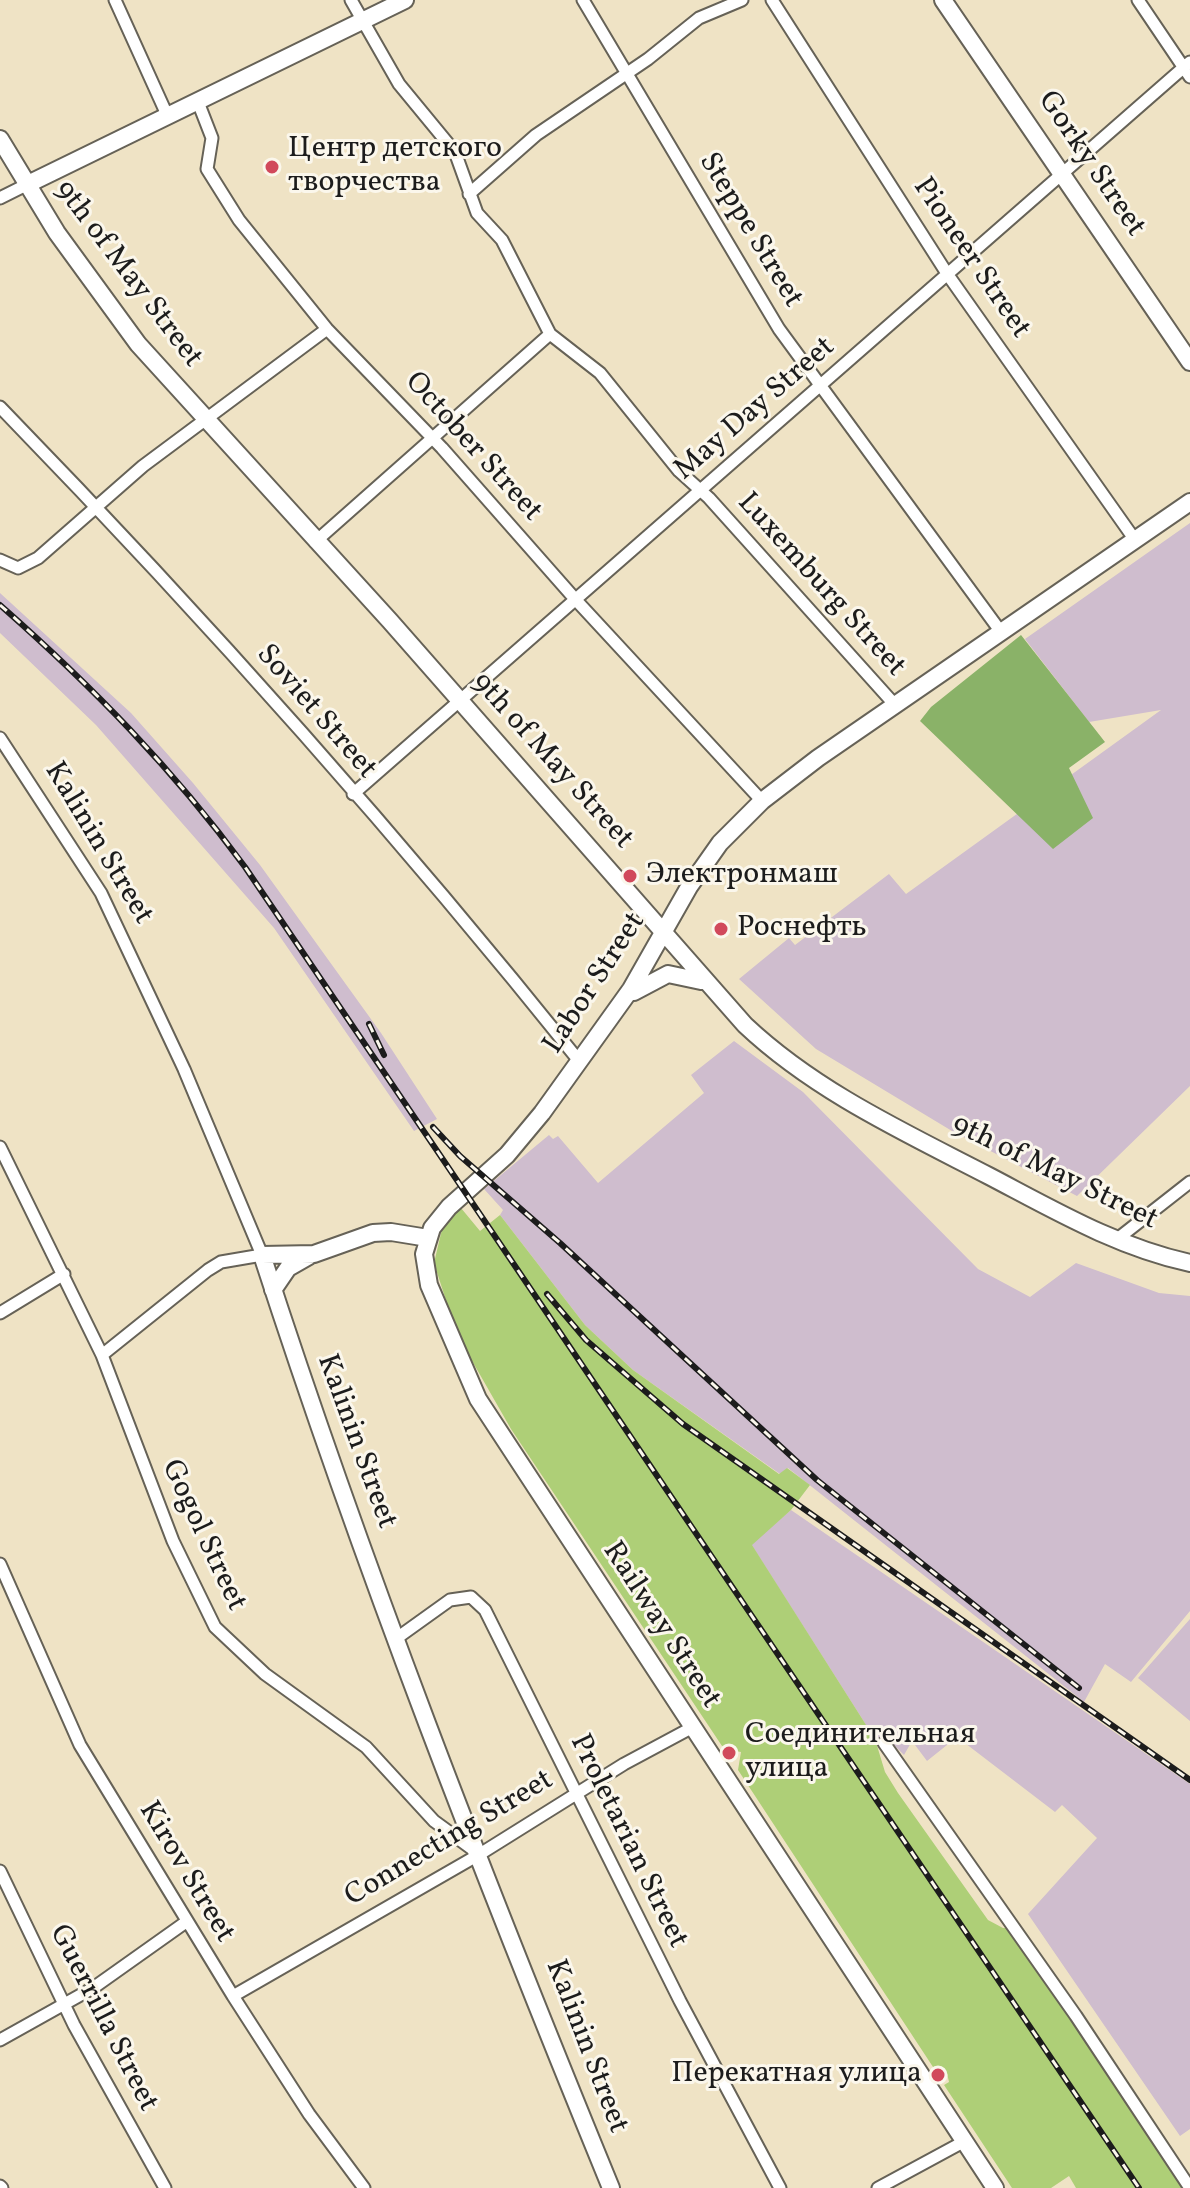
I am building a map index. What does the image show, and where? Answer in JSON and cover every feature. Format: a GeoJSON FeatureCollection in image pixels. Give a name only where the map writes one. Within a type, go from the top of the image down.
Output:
{"type":"FeatureCollection","features":[{"type":"Feature","properties":{"kind":"street"},"geometry":{"type":"LineString","coordinates":[[115,0],[168,117]]}},
{"type":"Feature","properties":{"kind":"street","name":"Luxemburg Street"},"geometry":{"type":"LineString","coordinates":[[351,0],[412,102],[455,152],[477,213],[502,240],[550,334],[600,373],[679,471],[895,705]]}},
{"type":"Feature","properties":{"kind":"street"},"geometry":{"type":"LineString","coordinates":[[0,198],[405,0]]}},
{"type":"Feature","properties":{"kind":"street","name":"Steppe Street"},"geometry":{"type":"LineString","coordinates":[[583,0],[757,294],[1001,632]]}},
{"type":"Feature","properties":{"kind":"street"},"geometry":{"type":"LineString","coordinates":[[469,194],[536,135],[699,18],[742,0]]}},
{"type":"Feature","properties":{"kind":"street","name":"Pioneer Street"},"geometry":{"type":"LineString","coordinates":[[772,0],[948,275],[1135,540]]}},
{"type":"Feature","properties":{"kind":"street","name":"Gorky Street"},"geometry":{"type":"LineString","coordinates":[[943,0],[1064,173],[1190,362]]}},
{"type":"Feature","properties":{"kind":"street"},"geometry":{"type":"LineString","coordinates":[[1138,0],[1188,69]]}},
{"type":"Feature","properties":{"kind":"street","name":"May Day Street"},"geometry":{"type":"LineString","coordinates":[[353,794],[1064,173],[1188,69]]}},
{"type":"Feature","properties":{"kind":"street","name":"October Street"},"geometry":{"type":"LineString","coordinates":[[198,102],[212,138],[206,160],[212,179],[239,220],[327,329],[431,438],[762,801]]}},
{"type":"Feature","properties":{"kind":"street","name":"9th of May Street"},"geometry":{"type":"LineString","coordinates":[[0,139],[26,185],[116,316],[460,702],[703,982],[768,1047],[800,1071],[939,1150],[1116,1240],[1190,1263]]}},
{"type":"Feature","properties":{"kind":"street"},"geometry":{"type":"LineString","coordinates":[[0,560],[13,568],[25,566],[154,457],[207,421],[327,329]]}},
{"type":"Feature","properties":{"kind":"street"},"geometry":{"type":"LineString","coordinates":[[315,542],[550,334]]}},
{"type":"Feature","properties":{"kind":"street","name":"Soviet Street"},"geometry":{"type":"LineString","coordinates":[[0,407],[216,635],[500,962],[580,1062]]}},
{"type":"Feature","properties":{"kind":"street","name":"Labor Street"},"geometry":{"type":"LineString","coordinates":[[428,1238],[439,1217],[524,1136],[623,1001],[706,860],[762,801],[895,705],[1190,502]]}},
{"type":"Feature","properties":{"kind":"street","name":"Kalinin Street"},"geometry":{"type":"LineString","coordinates":[[0,738],[101,893],[184,1069],[262,1255],[317,1425],[611,2188]]}},
{"type":"Feature","properties":{"kind":"street"},"geometry":{"type":"LineString","coordinates":[[623,1001],[652,979],[668,974],[703,982]]}},
{"type":"Feature","properties":{"kind":"street","name":"Gogol Street"},"geometry":{"type":"LineString","coordinates":[[0,1147],[102,1355],[173,1541],[215,1627],[265,1674],[366,1747],[434,1821],[480,1854]]}},
{"type":"Feature","properties":{"kind":"street"},"geometry":{"type":"LineString","coordinates":[[1116,1240],[1190,1182]]}},
{"type":"Feature","properties":{"kind":"street"},"geometry":{"type":"LineString","coordinates":[[273,1290],[288,1268],[314,1254],[373,1233],[391,1232],[428,1238]]}},
{"type":"Feature","properties":{"kind":"street","name":"Railway Street"},"geometry":{"type":"LineString","coordinates":[[428,1238],[424,1254],[429,1285],[478,1399],[995,2188]]}},
{"type":"Feature","properties":{"kind":"street"},"geometry":{"type":"LineString","coordinates":[[102,1355],[221,1262],[262,1255],[314,1254]]}},
{"type":"Feature","properties":{"kind":"street"},"geometry":{"type":"LineString","coordinates":[[0,1313],[64,1274]]}},
{"type":"Feature","properties":{"kind":"street","name":"Kirov Street"},"geometry":{"type":"LineString","coordinates":[[0,1564],[80,1745],[233,1996],[309,2114],[364,2188]]}},
{"type":"Feature","properties":{"kind":"street","name":"Proletarian Street"},"geometry":{"type":"LineString","coordinates":[[397,1638],[450,1600],[465,1596],[478,1602],[680,2001],[780,2188]]}},
{"type":"Feature","properties":{"kind":"street","name":"Connecting Street"},"geometry":{"type":"LineString","coordinates":[[233,1996],[693,1727]]}},
{"type":"Feature","properties":{"kind":"street"},"geometry":{"type":"LineString","coordinates":[[884,1743],[1067,2003],[1190,2188]]}},
{"type":"Feature","properties":{"kind":"street","name":"Guerrilla Street"},"geometry":{"type":"LineString","coordinates":[[0,1871],[64,2004],[165,2188]]}},
{"type":"Feature","properties":{"kind":"street"},"geometry":{"type":"LineString","coordinates":[[0,2040],[64,2004],[186,1922]]}},
{"type":"Feature","properties":{"kind":"street"},"geometry":{"type":"LineString","coordinates":[[878,2188],[965,2141]]}},
{"type":"Feature","properties":{"kind":"shaded area"},"geometry":{"type":"Polygon","coordinates":[[[1190,523],[1190,1086],[1077,1196],[952,1131],[816,1049],[739,979],[789,938],[795,945],[889,874],[906,894],[1161,710],[1089,722],[1025,639],[1190,523]]]}},
{"type":"Feature","properties":{"kind":"shaded area"},"geometry":{"type":"Polygon","coordinates":[[[0,593],[131,713],[193,783],[260,865],[381,1033],[437,1119],[414,1131],[274,928],[96,725],[0,633],[0,593]]]}},
{"type":"Feature","properties":{"kind":"shaded area"},"geometry":{"type":"Polygon","coordinates":[[[734,1041],[803,1092],[978,1269],[1030,1297],[1076,1263],[1159,1293],[1190,1296],[1190,1611],[1131,1682],[1105,1664],[1084,1702],[788,1468],[780,1474],[633,1370],[585,1325],[500,1215],[503,1210],[484,1189],[549,1135],[553,1139],[558,1136],[598,1183],[704,1093],[691,1075],[734,1041]]]}},
{"type":"Feature","properties":{"kind":"shaded area"},"geometry":{"type":"Polygon","coordinates":[[[791,1510],[1190,1784],[1190,2129],[1180,2136],[1028,1914],[1097,1838],[1062,1805],[1055,1812],[957,1737],[927,1761],[912,1741],[904,1755],[886,1737],[875,1739],[751,1544],[791,1510]]]}},
{"type":"Feature","properties":{"kind":"shaded area"},"geometry":{"type":"Polygon","coordinates":[[[1190,1619],[1190,1721],[1138,1678],[1190,1619]]]}},
{"type":"Feature","properties":{"kind":"green space"},"geometry":{"type":"Polygon","coordinates":[[[1021,635],[1105,742],[1069,768],[1093,818],[1053,849],[920,721],[931,707],[1021,635]]]}},
{"type":"Feature","properties":{"kind":"green space"},"geometry":{"type":"Polygon","coordinates":[[[461,1208],[480,1231],[500,1215],[585,1325],[633,1370],[779,1474],[787,1468],[810,1485],[791,1510],[752,1545],[875,1739],[885,1772],[898,1793],[988,1920],[1003,1928],[1015,1928],[1190,2188],[1076,2188],[1069,2176],[1051,2188],[1012,2188],[944,2085],[949,2082],[947,2073],[935,2070],[738,1770],[741,1752],[724,1749],[511,1429],[471,1359],[451,1316],[434,1263],[443,1225],[461,1208]]]}},
{"type":"Feature","properties":{"kind":"railway"},"geometry":{"type":"LineString","coordinates":[[0,605],[67,666],[160,762],[245,867],[1139,2188]]}},
{"type":"Feature","properties":{"kind":"railway"},"geometry":{"type":"LineString","coordinates":[[369,1024],[384,1055]]}},
{"type":"Feature","properties":{"kind":"railway"},"geometry":{"type":"LineString","coordinates":[[433,1127],[460,1156],[560,1243],[817,1480],[1079,1688]]}},
{"type":"Feature","properties":{"kind":"railway"},"geometry":{"type":"LineString","coordinates":[[547,1294],[586,1340],[683,1424],[1190,1780]]}},
{"type":"Feature","properties":{"kind":"place","name":"Центр детского творчества"},"geometry":{"type":"Point","coordinates":[272,167]}},
{"type":"Feature","properties":{"kind":"place","name":"Электронмаш"},"geometry":{"type":"Point","coordinates":[630,876]}},
{"type":"Feature","properties":{"kind":"place","name":"Роснефть"},"geometry":{"type":"Point","coordinates":[721,929]}},
{"type":"Feature","properties":{"kind":"place","name":"Соединительная улица"},"geometry":{"type":"Point","coordinates":[729,1753]}},
{"type":"Feature","properties":{"kind":"place","name":"Перекатная улица"},"geometry":{"type":"Point","coordinates":[938,2075]}}]}
